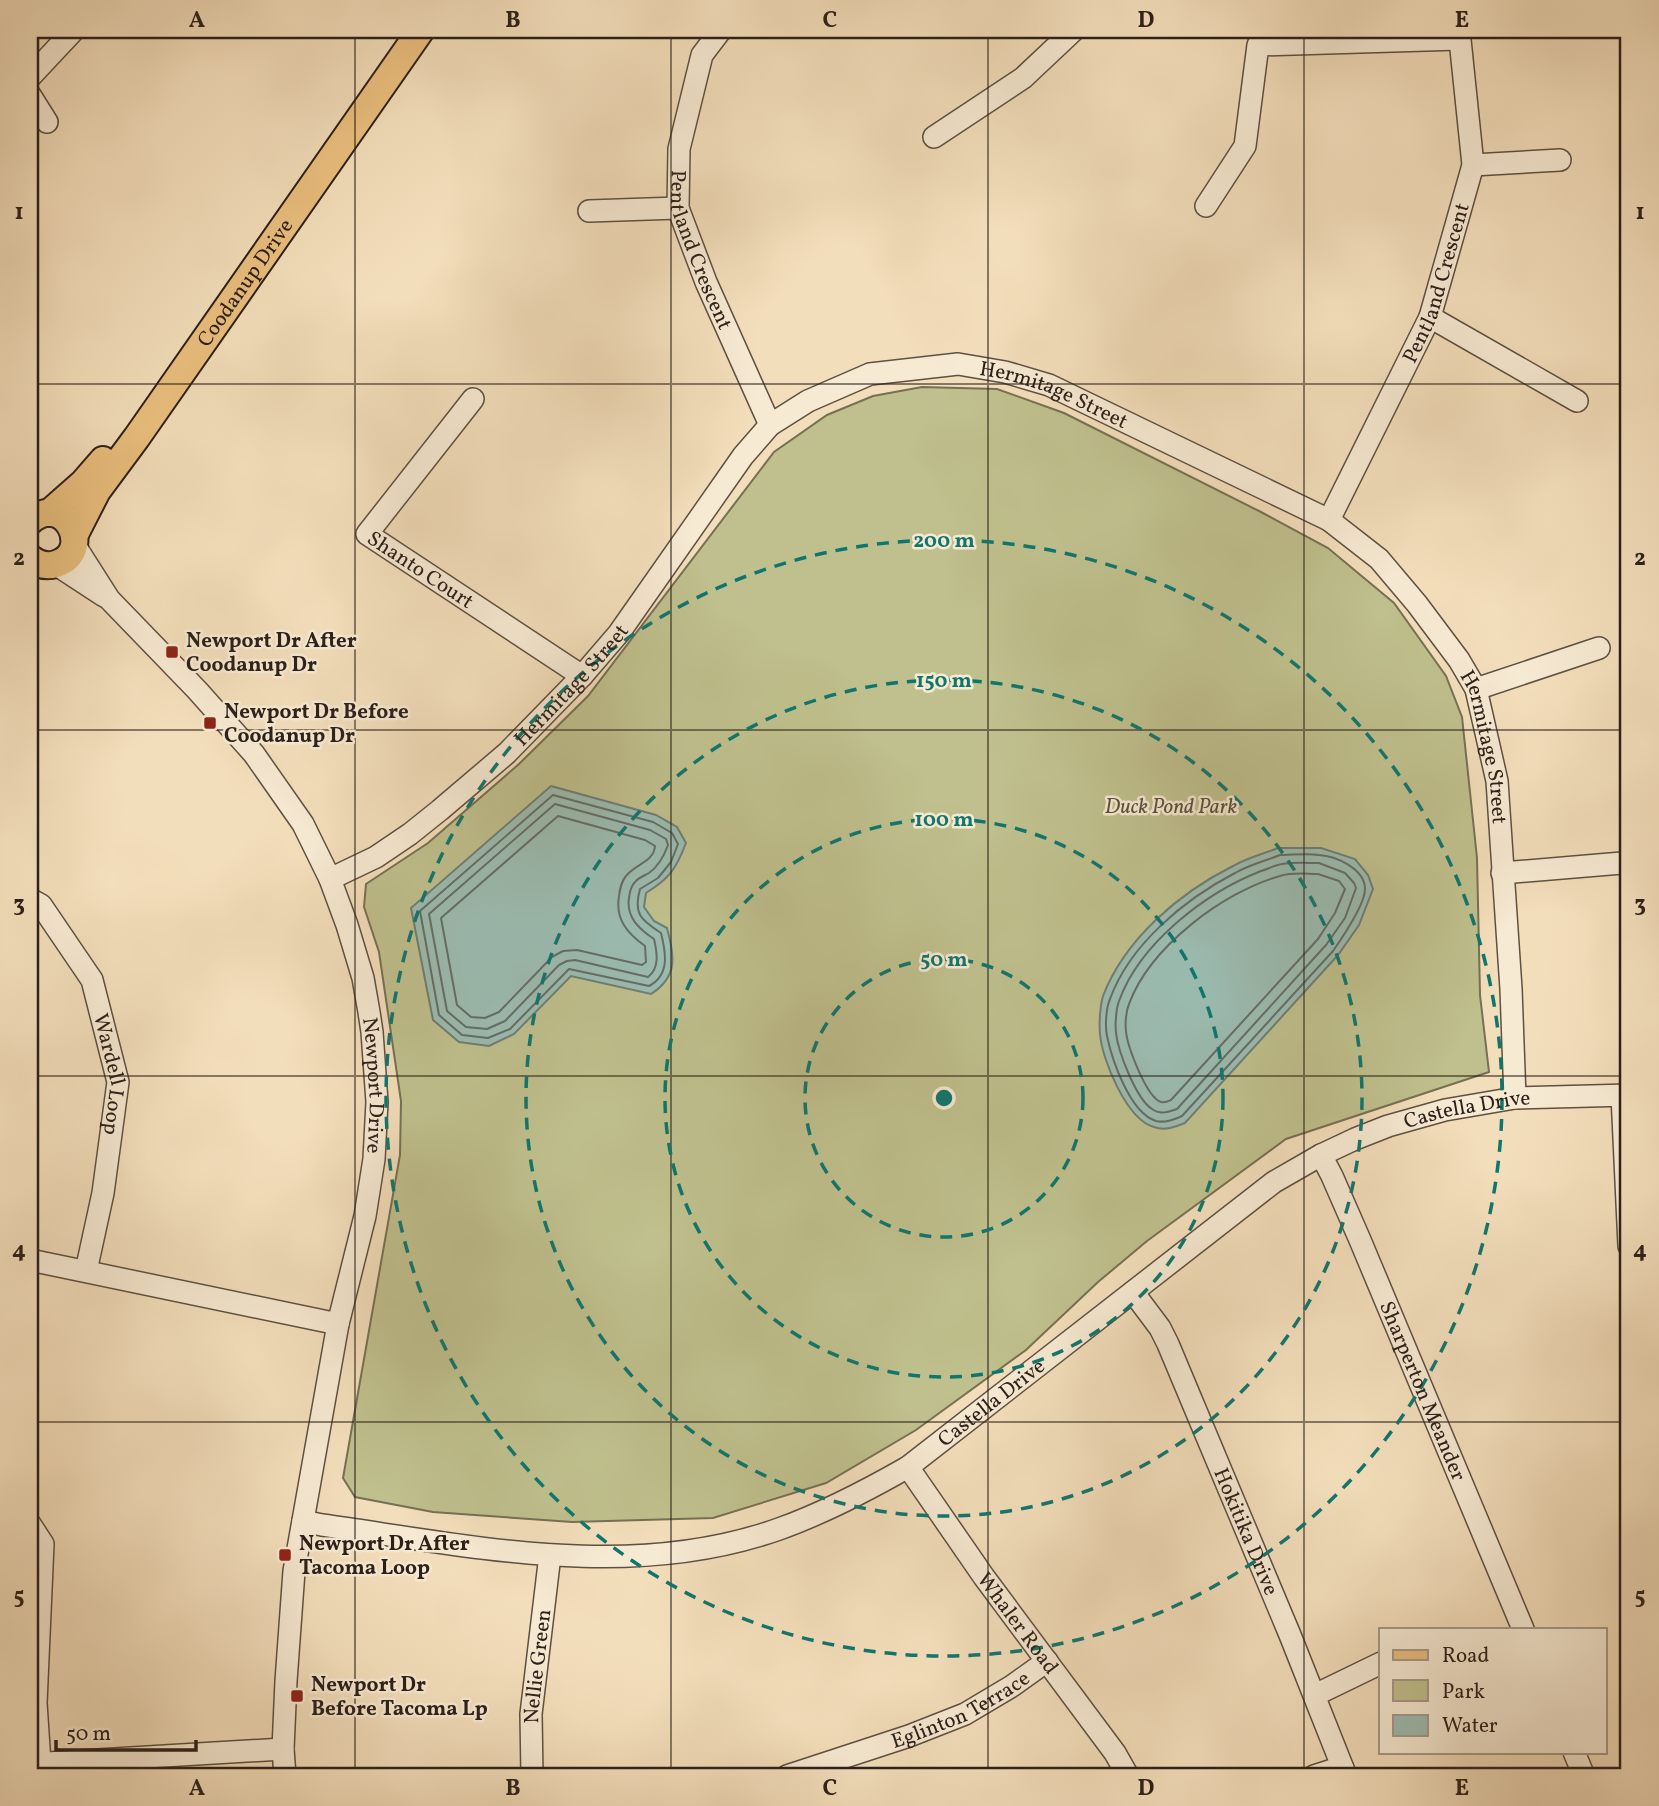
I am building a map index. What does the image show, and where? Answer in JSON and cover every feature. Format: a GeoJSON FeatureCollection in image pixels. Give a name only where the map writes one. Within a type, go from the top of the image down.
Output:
{"type":"FeatureCollection","features":[{"type":"Feature","properties":{"kind":"main road","name":"Coodanup Drive"},"geometry":{"type":"LineString","coordinates":[[39,517],[83,483],[118,441],[406,30]]}},
{"type":"Feature","properties":{"kind":"main road","name":"Coodanup Drive"},"geometry":{"type":"LineString","coordinates":[[39,564],[67,557],[97,491],[421,30]]}},
{"type":"Feature","properties":{"kind":"main road"},"geometry":{"type":"LineString","coordinates":[[39,517],[57,514],[69,523],[74,540]]}},
{"type":"Feature","properties":{"kind":"street"},"geometry":{"type":"LineString","coordinates":[[30,77],[74,30]]}},
{"type":"Feature","properties":{"kind":"street","name":"Pentland Crescent"},"geometry":{"type":"LineString","coordinates":[[720,30],[702,55],[679,149],[678,208],[706,282],[770,425]]}},
{"type":"Feature","properties":{"kind":"street"},"geometry":{"type":"LineString","coordinates":[[934,136],[1023,78],[1074,30]]}},
{"type":"Feature","properties":{"kind":"street"},"geometry":{"type":"LineString","coordinates":[[1206,206],[1245,146],[1253,37],[1459,34]]}},
{"type":"Feature","properties":{"kind":"street","name":"Pentland Crescent"},"geometry":{"type":"LineString","coordinates":[[1329,520],[1430,317],[1473,165],[1459,34]]}},
{"type":"Feature","properties":{"kind":"street"},"geometry":{"type":"LineString","coordinates":[[30,95],[47,122]]}},
{"type":"Feature","properties":{"kind":"street"},"geometry":{"type":"LineString","coordinates":[[1473,165],[1560,160]]}},
{"type":"Feature","properties":{"kind":"street"},"geometry":{"type":"LineString","coordinates":[[589,211],[678,208]]}},
{"type":"Feature","properties":{"kind":"street"},"geometry":{"type":"LineString","coordinates":[[1430,317],[1577,401]]}},
{"type":"Feature","properties":{"kind":"street","name":"Hermitage Street"},"geometry":{"type":"LineString","coordinates":[[330,879],[376,857],[420,826],[507,753],[582,676],[619,633],[743,456],[770,425],[808,401],[870,374],[958,364],[993,370],[1049,385],[1329,520],[1379,559],[1459,660],[1476,689],[1497,781],[1511,989],[1514,1098]]}},
{"type":"Feature","properties":{"kind":"street","name":"Shanto Court"},"geometry":{"type":"LineString","coordinates":[[473,399],[367,534],[582,676]]}},
{"type":"Feature","properties":{"kind":"street","name":"Newport Drive"},"geometry":{"type":"LineString","coordinates":[[74,540],[109,599],[254,754],[303,824],[330,879],[363,978],[372,1032],[377,1102],[374,1159],[365,1216],[338,1324],[294,1571],[289,1618],[285,1776]]}},
{"type":"Feature","properties":{"kind":"street","name":"Newport Drive"},"geometry":{"type":"LineString","coordinates":[[39,564],[109,599]]}},
{"type":"Feature","properties":{"kind":"street"},"geometry":{"type":"LineString","coordinates":[[1476,689],[1599,648]]}},
{"type":"Feature","properties":{"kind":"street"},"geometry":{"type":"LineString","coordinates":[[1502,873],[1622,863]]}},
{"type":"Feature","properties":{"kind":"street","name":"Wardell Loop"},"geometry":{"type":"LineString","coordinates":[[30,898],[41,905],[92,980],[118,1082],[103,1193],[86,1271]]}},
{"type":"Feature","properties":{"kind":"street"},"geometry":{"type":"LineString","coordinates":[[1626,1095],[1629,1246]]}},
{"type":"Feature","properties":{"kind":"street","name":"Castella Drive"},"geometry":{"type":"LineString","coordinates":[[303,1521],[550,1555],[625,1557],[722,1545],[777,1530],[858,1495],[908,1467],[1274,1182],[1321,1155],[1388,1126],[1445,1110],[1514,1098],[1626,1095]]}},
{"type":"Feature","properties":{"kind":"street","name":"Sharperton Meander"},"geometry":{"type":"LineString","coordinates":[[1321,1155],[1360,1240],[1523,1628]]}},
{"type":"Feature","properties":{"kind":"street"},"geometry":{"type":"LineString","coordinates":[[30,1259],[338,1324]]}},
{"type":"Feature","properties":{"kind":"street","name":"Hokitika Drive"},"geometry":{"type":"LineString","coordinates":[[1133,1293],[1160,1328],[1168,1344],[1315,1695],[1344,1772]]}},
{"type":"Feature","properties":{"kind":"street","name":"Whaler Road"},"geometry":{"type":"LineString","coordinates":[[908,1467],[984,1577],[1115,1753],[1128,1776]]}},
{"type":"Feature","properties":{"kind":"street"},"geometry":{"type":"LineString","coordinates":[[30,1524],[43,1544],[35,1763],[284,1749]]}},
{"type":"Feature","properties":{"kind":"street","name":"Nellie Green"},"geometry":{"type":"LineString","coordinates":[[532,1776],[531,1714],[550,1555]]}},
{"type":"Feature","properties":{"kind":"street","name":"Eglinton Terrace"},"geometry":{"type":"LineString","coordinates":[[787,1776],[909,1737],[965,1714],[1047,1661]]}},
{"type":"Feature","properties":{"kind":"street"},"geometry":{"type":"LineString","coordinates":[[1315,1695],[1379,1664]]}},
{"type":"Feature","properties":{"kind":"street"},"geometry":{"type":"LineString","coordinates":[[1575,1754],[1584,1776]]}},
{"type":"Feature","properties":{"kind":"street"},"geometry":{"type":"LineString","coordinates":[[1314,1776],[1344,1772]]}},
{"type":"Feature","properties":{"kind":"green space","name":"Duck Pond Park"},"geometry":{"type":"Polygon","coordinates":[[[922,387],[997,389],[1064,413],[1328,548],[1394,603],[1446,676],[1462,717],[1477,858],[1480,995],[1489,1072],[1286,1139],[1147,1241],[1098,1282],[1026,1350],[916,1430],[826,1483],[713,1518],[572,1522],[433,1512],[355,1497],[343,1478],[400,1155],[401,1101],[379,952],[364,907],[366,884],[428,843],[519,764],[588,696],[774,452],[827,415],[873,396],[922,387]]]}},
{"type":"Feature","properties":{"kind":"water"},"geometry":{"type":"Polygon","coordinates":[[[551,786],[656,815],[677,827],[686,843],[667,877],[646,893],[644,907],[654,921],[667,928],[672,956],[670,973],[651,994],[571,976],[514,1034],[489,1046],[459,1042],[433,1020],[411,908],[551,786]]]}},
{"type":"Feature","properties":{"kind":"water"},"geometry":{"type":"Polygon","coordinates":[[[1278,848],[1321,848],[1355,859],[1368,875],[1373,889],[1359,925],[1338,955],[1185,1123],[1166,1129],[1154,1127],[1134,1113],[1118,1088],[1105,1059],[1100,1034],[1103,996],[1125,955],[1174,904],[1233,866],[1278,848]]]}},
{"type":"Feature","properties":{"kind":"place","name":"Newport Dr After Coodanup Dr"},"geometry":{"type":"Point","coordinates":[172,652]}},
{"type":"Feature","properties":{"kind":"place","name":"Newport Dr Before Coodanup Dr"},"geometry":{"type":"Point","coordinates":[210,723]}},
{"type":"Feature","properties":{"kind":"place","name":"Newport Dr After Tacoma Loop"},"geometry":{"type":"Point","coordinates":[285,1555]}},
{"type":"Feature","properties":{"kind":"place","name":"Newport Dr Before Tacoma Lp"},"geometry":{"type":"Point","coordinates":[297,1696]}}]}
